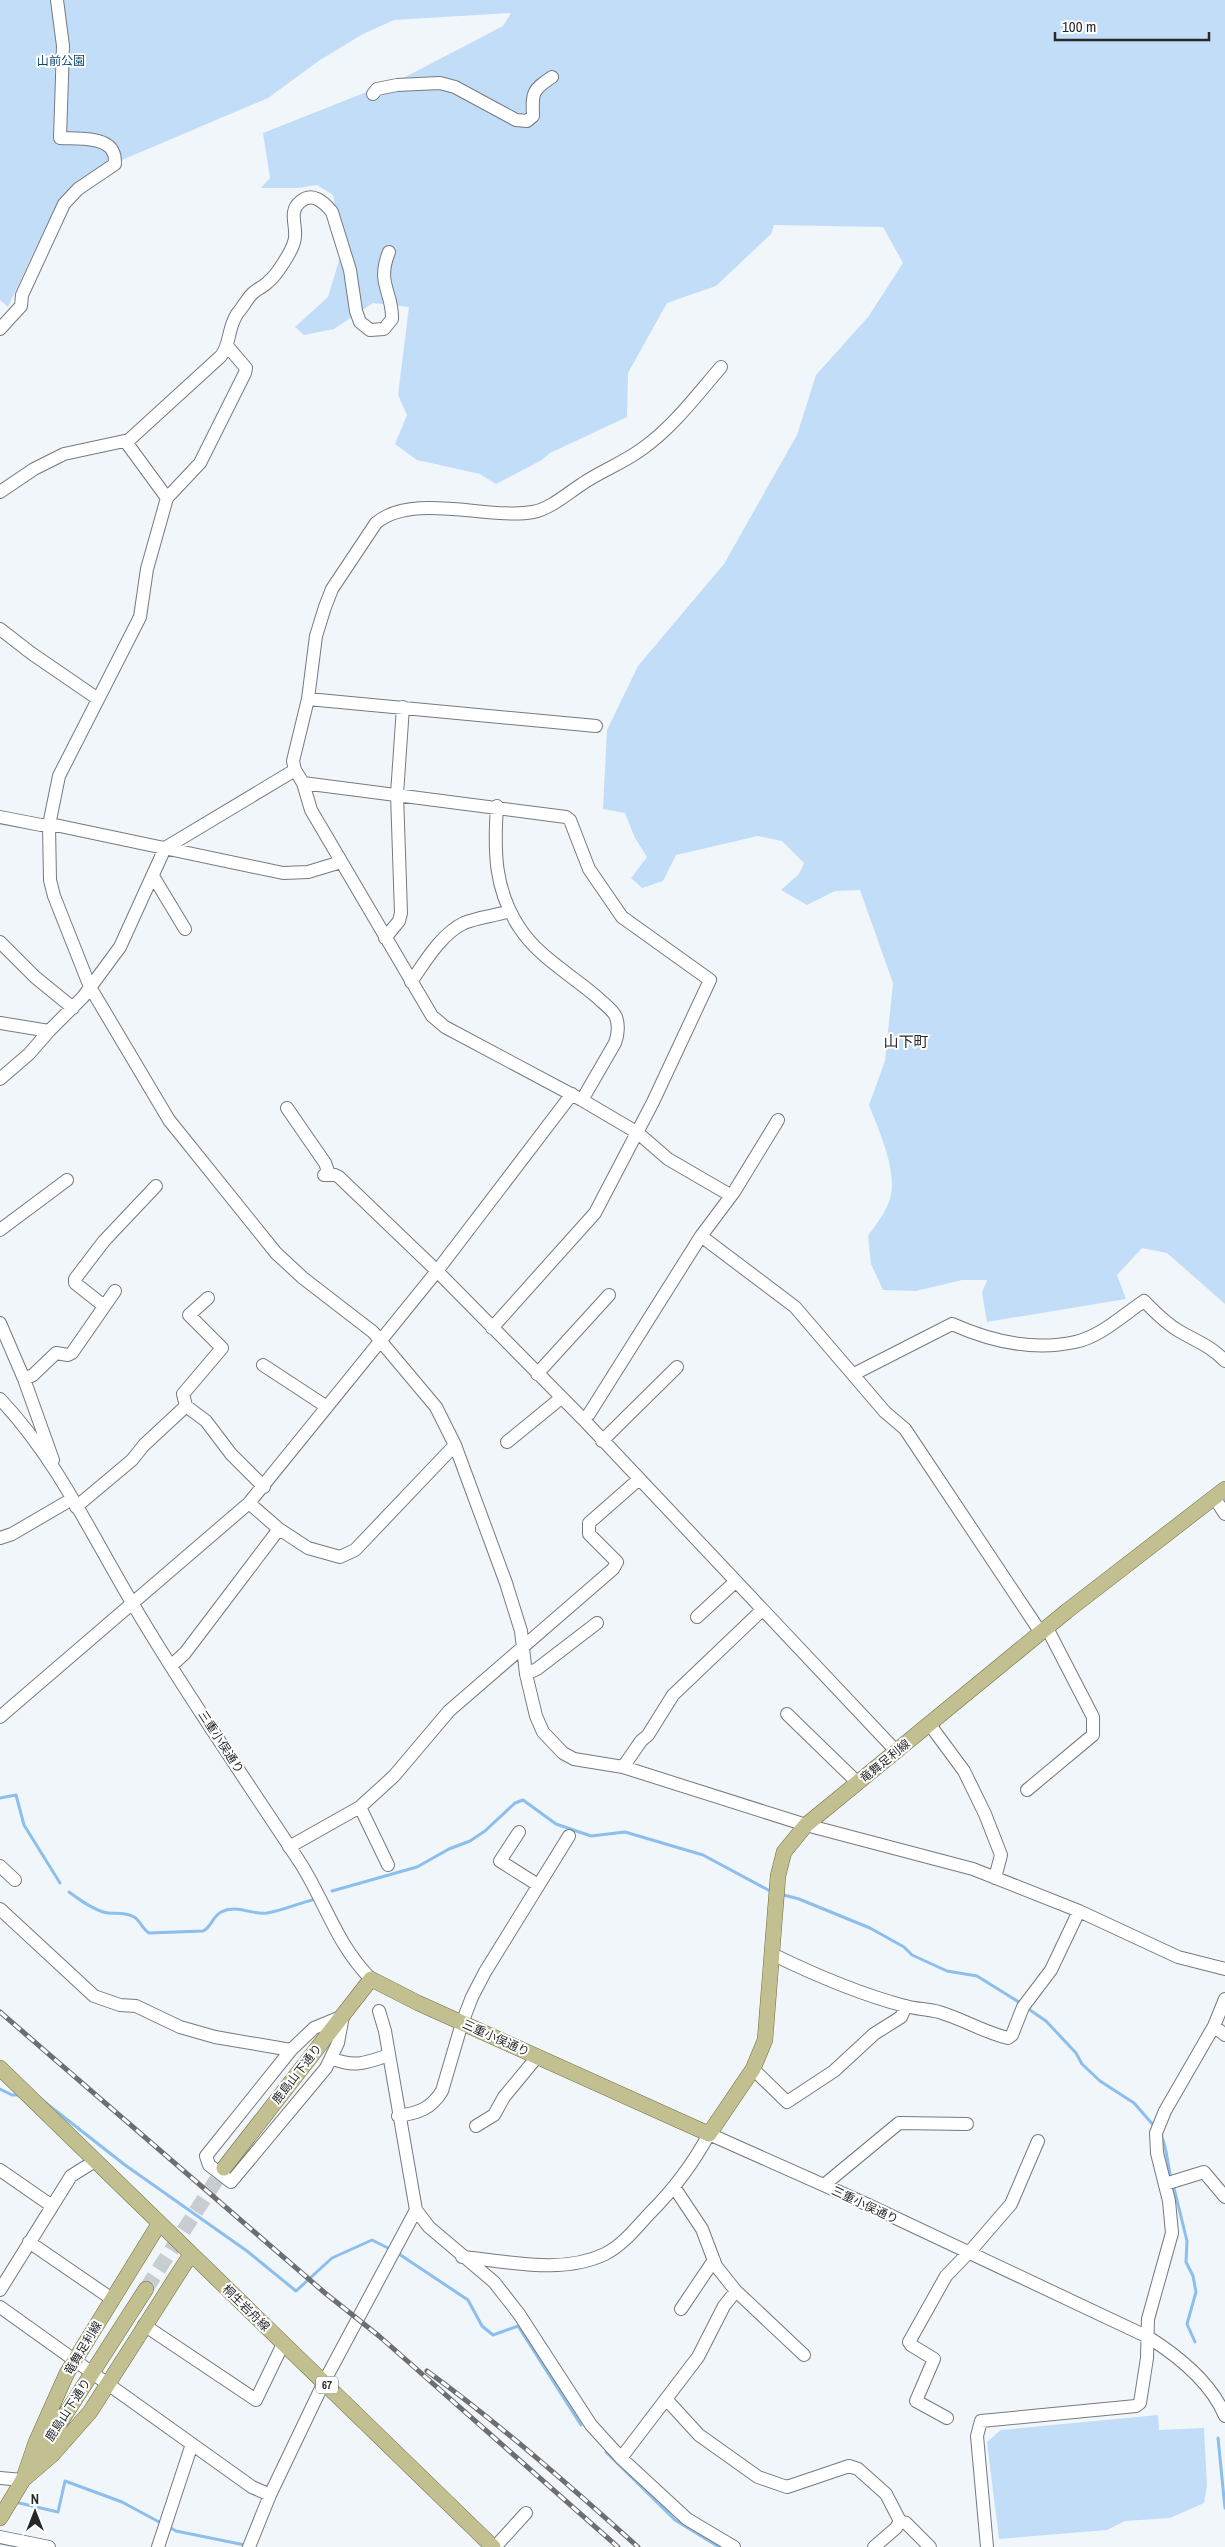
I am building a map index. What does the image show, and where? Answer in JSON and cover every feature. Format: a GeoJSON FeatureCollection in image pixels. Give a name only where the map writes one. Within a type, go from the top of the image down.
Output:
{"type":"FeatureCollection","features":[{"type":"Feature","properties":{"kind":"main road","name":"竜舞足利線"},"geometry":{"type":"LineString","coordinates":[[709,2134],[753,2069],[766,2033],[776,1886],[780,1863],[791,1841],[806,1825],[1044,1631],[1220,1493]]}},
{"type":"Feature","properties":{"kind":"main road","name":"鹿島山下通り"},"geometry":{"type":"LineString","coordinates":[[224,2168],[371,1980]]}},
{"type":"Feature","properties":{"kind":"main road","name":"三重小俣通り"},"geometry":{"type":"LineString","coordinates":[[371,1980],[709,2134]]}},
{"type":"Feature","properties":{"kind":"main road","name":"桐生岩舟線"},"geometry":{"type":"LineString","coordinates":[[0,2068],[494,2547]]}},
{"type":"Feature","properties":{"kind":"main road","name":"竜舞足利線"},"geometry":{"type":"LineString","coordinates":[[0,2518],[23,2480],[52,2404],[74,2361],[159,2224]]}},
{"type":"Feature","properties":{"kind":"main road","name":"竜舞足利線"},"geometry":{"type":"LineString","coordinates":[[23,2480],[52,2455],[90,2412],[191,2254]]}},
{"type":"Feature","properties":{"kind":"main road","name":"鹿島山下通り"},"geometry":{"type":"LineString","coordinates":[[23,2480],[146,2289]]}},
{"type":"Feature","properties":{"kind":"street"},"geometry":{"type":"LineString","coordinates":[[0,329],[21,306],[22,295],[64,204],[78,189],[115,164],[113,151],[108,145],[99,141],[60,138],[63,46],[57,0]]}},
{"type":"Feature","properties":{"kind":"street"},"geometry":{"type":"LineString","coordinates":[[373,94],[377,89],[397,85],[440,83],[455,87],[516,120],[527,121],[533,116],[534,90],[552,77]]}},
{"type":"Feature","properties":{"kind":"street"},"geometry":{"type":"LineString","coordinates":[[389,252],[384,266],[383,281],[392,319],[384,329],[370,330],[360,322],[356,310],[350,270],[332,212],[326,204],[315,198],[300,202],[295,209],[295,242],[271,280],[251,295],[229,329],[228,347],[246,368],[245,373],[200,463],[167,498],[147,569],[140,617],[59,776],[49,825],[48,861],[54,896],[90,987],[169,1120],[244,1215],[276,1252],[303,1278],[381,1339],[436,1407],[455,1446],[506,1583],[520,1631],[526,1674],[536,1716],[543,1732],[552,1742],[574,1759],[623,1767],[806,1825],[938,1858],[1079,1911],[1178,1957],[1225,1969]]}},
{"type":"Feature","properties":{"kind":"street"},"geometry":{"type":"LineString","coordinates":[[0,492],[34,469],[64,454],[126,442],[228,347]]}},
{"type":"Feature","properties":{"kind":"street"},"geometry":{"type":"LineString","coordinates":[[721,367],[669,426],[641,450],[594,476],[543,510],[520,513],[429,508],[411,510],[381,519],[376,523],[332,589],[325,607],[316,636],[308,699],[294,755],[295,770],[303,784],[311,810],[432,1016],[445,1027],[577,1097],[638,1133],[668,1159],[730,1195]]}},
{"type":"Feature","properties":{"kind":"street"},"geometry":{"type":"LineString","coordinates":[[126,442],[167,498]]}},
{"type":"Feature","properties":{"kind":"street"},"geometry":{"type":"LineString","coordinates":[[0,629],[31,653],[98,699]]}},
{"type":"Feature","properties":{"kind":"street"},"geometry":{"type":"LineString","coordinates":[[308,699],[596,726]]}},
{"type":"Feature","properties":{"kind":"street"},"geometry":{"type":"LineString","coordinates":[[385,938],[399,920],[401,912],[397,794],[403,707]]}},
{"type":"Feature","properties":{"kind":"street"},"geometry":{"type":"LineString","coordinates":[[0,1079],[29,1054],[73,1008],[120,947],[166,848],[295,770]]}},
{"type":"Feature","properties":{"kind":"street"},"geometry":{"type":"LineString","coordinates":[[303,784],[497,806],[566,817],[570,820],[589,869],[622,917],[710,980],[638,1133],[589,1222],[492,1328]]}},
{"type":"Feature","properties":{"kind":"street"},"geometry":{"type":"LineString","coordinates":[[0,1717],[131,1602],[249,1503],[264,1487],[326,1407],[577,1097],[614,1043],[618,1034],[616,1017],[586,988],[531,942],[519,928],[510,911],[502,893],[495,861],[497,806]]}},
{"type":"Feature","properties":{"kind":"street"},"geometry":{"type":"LineString","coordinates":[[0,817],[166,848],[267,871],[297,874],[341,862]]}},
{"type":"Feature","properties":{"kind":"street"},"geometry":{"type":"LineString","coordinates":[[152,876],[185,929]]}},
{"type":"Feature","properties":{"kind":"street"},"geometry":{"type":"LineString","coordinates":[[411,982],[432,951],[457,927],[465,923],[510,911]]}},
{"type":"Feature","properties":{"kind":"street"},"geometry":{"type":"LineString","coordinates":[[0,942],[35,977],[73,1008]]}},
{"type":"Feature","properties":{"kind":"street"},"geometry":{"type":"LineString","coordinates":[[0,1023],[49,1031]]}},
{"type":"Feature","properties":{"kind":"street"},"geometry":{"type":"LineString","coordinates":[[287,1108],[325,1163],[327,1174],[339,1177],[365,1201],[583,1419],[638,1480],[897,1752]]}},
{"type":"Feature","properties":{"kind":"street"},"geometry":{"type":"LineString","coordinates":[[583,1419],[589,1414],[701,1236],[734,1192],[778,1120]]}},
{"type":"Feature","properties":{"kind":"street"},"geometry":{"type":"LineString","coordinates":[[0,1230],[66,1180]]}},
{"type":"Feature","properties":{"kind":"street"},"geometry":{"type":"LineString","coordinates":[[104,1306],[75,1283],[76,1279],[104,1241],[156,1186]]}},
{"type":"Feature","properties":{"kind":"street"},"geometry":{"type":"LineString","coordinates":[[701,1236],[795,1307],[885,1412],[905,1429],[1044,1631],[1093,1717],[1093,1735],[1027,1790]]}},
{"type":"Feature","properties":{"kind":"street"},"geometry":{"type":"LineString","coordinates":[[24,1379],[33,1375],[56,1353],[68,1355],[72,1353],[115,1291]]}},
{"type":"Feature","properties":{"kind":"street"},"geometry":{"type":"LineString","coordinates":[[538,1374],[609,1295]]}},
{"type":"Feature","properties":{"kind":"street"},"geometry":{"type":"LineString","coordinates":[[208,1298],[189,1316],[222,1348],[183,1394],[186,1406],[206,1421],[231,1454],[264,1487]]}},
{"type":"Feature","properties":{"kind":"street"},"geometry":{"type":"LineString","coordinates":[[854,1374],[952,1324],[998,1341],[1025,1344],[1076,1342],[1105,1328],[1144,1301],[1160,1318],[1178,1331],[1213,1348],[1225,1361]]}},
{"type":"Feature","properties":{"kind":"street"},"geometry":{"type":"LineString","coordinates":[[0,1323],[24,1379],[51,1452],[53,1465]]}},
{"type":"Feature","properties":{"kind":"street"},"geometry":{"type":"LineString","coordinates":[[262,1365],[326,1407]]}},
{"type":"Feature","properties":{"kind":"street"},"geometry":{"type":"LineString","coordinates":[[602,1440],[677,1367]]}},
{"type":"Feature","properties":{"kind":"street"},"geometry":{"type":"LineString","coordinates":[[507,1442],[561,1398]]}},
{"type":"Feature","properties":{"kind":"street","name":"三重小俣通り"},"geometry":{"type":"LineString","coordinates":[[0,1399],[53,1465],[131,1602],[308,1875],[338,1938],[352,1959],[371,1980]]}},
{"type":"Feature","properties":{"kind":"street"},"geometry":{"type":"LineString","coordinates":[[0,1538],[12,1534],[74,1503],[132,1460],[144,1445],[186,1406]]}},
{"type":"Feature","properties":{"kind":"street"},"geometry":{"type":"LineString","coordinates":[[249,1503],[279,1529],[308,1548],[340,1557],[355,1550],[455,1446]]}},
{"type":"Feature","properties":{"kind":"street"},"geometry":{"type":"LineString","coordinates":[[290,1847],[360,1807],[394,1776],[449,1711],[613,1569],[617,1562],[589,1534],[589,1522],[638,1480]]}},
{"type":"Feature","properties":{"kind":"street"},"geometry":{"type":"LineString","coordinates":[[1220,1493],[1225,1514]]}},
{"type":"Feature","properties":{"kind":"street"},"geometry":{"type":"LineString","coordinates":[[171,1666],[185,1654],[279,1529]]}},
{"type":"Feature","properties":{"kind":"street"},"geometry":{"type":"LineString","coordinates":[[697,1618],[735,1582]]}},
{"type":"Feature","properties":{"kind":"street"},"geometry":{"type":"LineString","coordinates":[[623,1767],[641,1741],[648,1735],[673,1695],[762,1610]]}},
{"type":"Feature","properties":{"kind":"street"},"geometry":{"type":"LineString","coordinates":[[526,1674],[537,1669],[597,1623]]}},
{"type":"Feature","properties":{"kind":"street"},"geometry":{"type":"LineString","coordinates":[[787,1714],[858,1783]]}},
{"type":"Feature","properties":{"kind":"street"},"geometry":{"type":"LineString","coordinates":[[930,1725],[964,1771],[985,1814],[1001,1855],[995,1878]]}},
{"type":"Feature","properties":{"kind":"street"},"geometry":{"type":"LineString","coordinates":[[360,1807],[388,1866]]}},
{"type":"Feature","properties":{"kind":"street"},"geometry":{"type":"LineString","coordinates":[[519,1832],[500,1861],[538,1884]]}},
{"type":"Feature","properties":{"kind":"street"},"geometry":{"type":"LineString","coordinates":[[398,2116],[427,2109],[436,2101],[442,2091],[462,2023],[485,1972],[569,1836]]}},
{"type":"Feature","properties":{"kind":"street"},"geometry":{"type":"LineString","coordinates":[[0,1866],[15,1880]]}},
{"type":"Feature","properties":{"kind":"street"},"geometry":{"type":"LineString","coordinates":[[0,1909],[94,1996],[120,2004],[136,2006],[180,2026],[215,2038],[291,2050]]}},
{"type":"Feature","properties":{"kind":"street"},"geometry":{"type":"LineString","coordinates":[[772,1954],[821,1978],[906,2006],[938,2012],[990,2034],[1008,2038],[1012,2034],[1023,2008],[1051,1970],[1079,1911]]}},
{"type":"Feature","properties":{"kind":"street"},"geometry":{"type":"LineString","coordinates":[[987,2547],[977,2436],[981,2422],[1136,2406],[1140,2403],[1148,2337],[1148,2319],[1172,2233],[1171,2217],[1156,2143],[1159,2124],[1214,2026],[1225,1999]]}},
{"type":"Feature","properties":{"kind":"street"},"geometry":{"type":"LineString","coordinates":[[753,2069],[787,2102],[834,2071],[874,2034],[901,2017],[906,2006]]}},
{"type":"Feature","properties":{"kind":"street"},"geometry":{"type":"LineString","coordinates":[[380,2011],[416,2210],[429,2227],[462,2257],[494,2282],[519,2314],[591,2425],[621,2458],[687,2519],[734,2547]]}},
{"type":"Feature","properties":{"kind":"street"},"geometry":{"type":"LineString","coordinates":[[343,2016],[338,2043],[326,2068],[231,2182],[209,2165],[206,2156],[291,2050],[314,2028],[343,2016]]}},
{"type":"Feature","properties":{"kind":"street"},"geometry":{"type":"LineString","coordinates":[[1214,2026],[1225,2035]]}},
{"type":"Feature","properties":{"kind":"street"},"geometry":{"type":"LineString","coordinates":[[331,2058],[345,2064],[358,2064],[389,2055]]}},
{"type":"Feature","properties":{"kind":"street"},"geometry":{"type":"LineString","coordinates":[[476,2126],[494,2115],[504,2097],[537,2057]]}},
{"type":"Feature","properties":{"kind":"street"},"geometry":{"type":"LineString","coordinates":[[824,2185],[899,2123],[967,2124]]}},
{"type":"Feature","properties":{"kind":"street"},"geometry":{"type":"LineString","coordinates":[[462,2257],[516,2264],[558,2264],[587,2260],[605,2253],[624,2241],[674,2187],[697,2157],[709,2134]]}},
{"type":"Feature","properties":{"kind":"street","name":"三重小俣通り"},"geometry":{"type":"LineString","coordinates":[[709,2134],[824,2185],[967,2254],[1148,2337],[1174,2354],[1195,2374],[1225,2416]]}},
{"type":"Feature","properties":{"kind":"street"},"geometry":{"type":"LineString","coordinates":[[947,2418],[916,2401],[934,2359],[909,2342],[946,2276],[1011,2204],[1038,2141]]}},
{"type":"Feature","properties":{"kind":"street"},"geometry":{"type":"LineString","coordinates":[[0,2290],[71,2176],[95,2161]]}},
{"type":"Feature","properties":{"kind":"street"},"geometry":{"type":"LineString","coordinates":[[0,2170],[52,2206]]}},
{"type":"Feature","properties":{"kind":"street"},"geometry":{"type":"LineString","coordinates":[[1165,2184],[1204,2172],[1225,2197]]}},
{"type":"Feature","properties":{"kind":"street"},"geometry":{"type":"LineString","coordinates":[[674,2187],[702,2229],[714,2260],[736,2291],[804,2355]]}},
{"type":"Feature","properties":{"kind":"street"},"geometry":{"type":"LineString","coordinates":[[249,2547],[270,2495],[324,2382],[416,2210]]}},
{"type":"Feature","properties":{"kind":"street"},"geometry":{"type":"LineString","coordinates":[[29,2242],[112,2299]]}},
{"type":"Feature","properties":{"kind":"street"},"geometry":{"type":"LineString","coordinates":[[681,2309],[714,2260]]}},
{"type":"Feature","properties":{"kind":"street"},"geometry":{"type":"LineString","coordinates":[[621,2458],[698,2357],[724,2306],[736,2291]]}},
{"type":"Feature","properties":{"kind":"street"},"geometry":{"type":"LineString","coordinates":[[0,2307],[91,2374],[252,2487],[270,2495]]}},
{"type":"Feature","properties":{"kind":"street"},"geometry":{"type":"LineString","coordinates":[[144,2325],[256,2400],[283,2344]]}},
{"type":"Feature","properties":{"kind":"street"},"geometry":{"type":"LineString","coordinates":[[666,2399],[699,2436],[758,2477],[787,2487],[849,2466],[858,2469],[886,2494],[900,2521],[906,2523],[930,2547]]}},
{"type":"Feature","properties":{"kind":"street"},"geometry":{"type":"LineString","coordinates":[[158,2547],[192,2444]]}},
{"type":"Feature","properties":{"kind":"street"},"geometry":{"type":"LineString","coordinates":[[0,2478],[23,2480]]}},
{"type":"Feature","properties":{"kind":"street"},"geometry":{"type":"LineString","coordinates":[[494,2547],[526,2513]]}},
{"type":"Feature","properties":{"kind":"street"},"geometry":{"type":"LineString","coordinates":[[874,2547],[900,2521]]}},
{"type":"Feature","properties":{"kind":"street"},"geometry":{"type":"LineString","coordinates":[[0,2537],[48,2547]]}},
{"type":"Feature","properties":{"kind":"green space","name":"山前公園"},"geometry":{"type":"Polygon","coordinates":[[[0,0],[1225,0],[1225,1304],[1167,1253],[1142,1248],[1117,1275],[1126,1299],[987,1322],[982,1293],[987,1280],[962,1280],[916,1291],[883,1290],[871,1264],[868,1236],[887,1206],[892,1184],[886,1149],[869,1105],[885,1061],[893,983],[860,890],[835,891],[807,905],[781,890],[799,874],[804,863],[782,841],[758,836],[676,855],[663,881],[642,888],[631,878],[647,857],[635,838],[625,813],[603,809],[607,730],[638,666],[724,564],[797,435],[816,375],[868,317],[903,263],[883,227],[774,225],[771,234],[716,286],[667,303],[628,373],[627,417],[550,453],[542,460],[496,484],[480,474],[417,460],[395,444],[407,415],[398,395],[409,307],[373,303],[334,329],[304,335],[295,327],[328,297],[343,247],[333,195],[317,185],[298,188],[261,188],[270,178],[263,133],[407,76],[503,26],[511,13],[394,20],[363,34],[320,60],[268,98],[115,163],[83,186],[38,243],[8,307],[0,300],[0,0]]]}},
{"type":"Feature","properties":{"kind":"green space"},"geometry":{"type":"Polygon","coordinates":[[[1158,2415],[1159,2430],[1204,2428],[1207,2486],[1204,2503],[1170,2518],[1125,2521],[1107,2530],[999,2539],[987,2442],[1001,2430],[1158,2415]]]}},
{"type":"Feature","properties":{"kind":"waterway"},"geometry":{"type":"LineString","coordinates":[[0,1798],[16,1795],[24,1825],[60,1883]]}},
{"type":"Feature","properties":{"kind":"waterway"},"geometry":{"type":"LineString","coordinates":[[332,1891],[417,1867],[449,1849],[470,1841],[485,1831],[515,1803],[523,1800],[556,1824],[591,1836],[625,1832],[703,1855],[772,1892]]}},
{"type":"Feature","properties":{"kind":"waterway"},"geometry":{"type":"LineString","coordinates":[[69,1892],[85,1904],[98,1910],[134,1917],[149,1933],[203,1931],[206,1930],[218,1914],[227,1910],[238,1909],[255,1913],[267,1913],[312,1900]]}},
{"type":"Feature","properties":{"kind":"waterway"},"geometry":{"type":"LineString","coordinates":[[780,1894],[799,1899],[870,1928],[904,1947],[912,1955],[947,1971],[977,1976],[1022,2004]]}},
{"type":"Feature","properties":{"kind":"waterway"},"geometry":{"type":"LineString","coordinates":[[1027,2008],[1046,2021],[1076,2053],[1082,2064],[1100,2081],[1134,2103],[1155,2127]]}},
{"type":"Feature","properties":{"kind":"waterway"},"geometry":{"type":"LineString","coordinates":[[0,2089],[12,2095],[21,2095]]}},
{"type":"Feature","properties":{"kind":"waterway"},"geometry":{"type":"LineString","coordinates":[[37,2096],[125,2165],[247,2251],[296,2291],[332,2258],[372,2240],[390,2249]]}},
{"type":"Feature","properties":{"kind":"waterway"},"geometry":{"type":"LineString","coordinates":[[1160,2134],[1171,2178]]}},
{"type":"Feature","properties":{"kind":"waterway"},"geometry":{"type":"LineString","coordinates":[[1173,2184],[1187,2241],[1186,2262],[1193,2276],[1196,2292],[1187,2324],[1195,2342]]}},
{"type":"Feature","properties":{"kind":"waterway"},"geometry":{"type":"LineString","coordinates":[[396,2252],[468,2300],[482,2326],[493,2335],[518,2326],[581,2425]]}},
{"type":"Feature","properties":{"kind":"waterway"},"geometry":{"type":"LineString","coordinates":[[1218,2438],[1225,2508]]}},
{"type":"Feature","properties":{"kind":"waterway"},"geometry":{"type":"LineString","coordinates":[[606,2452],[675,2520],[719,2547]]}},
{"type":"Feature","properties":{"kind":"waterway"},"geometry":{"type":"LineString","coordinates":[[15,2502],[58,2512],[65,2481],[122,2502],[161,2523]]}},
{"type":"Feature","properties":{"kind":"waterway"},"geometry":{"type":"LineString","coordinates":[[169,2527],[176,2531],[245,2545]]}},
{"type":"Feature","properties":{"kind":"tunnel"},"geometry":{"type":"LineString","coordinates":[[146,2289],[224,2168]]}},
{"type":"Feature","properties":{"kind":"railway"},"geometry":{"type":"LineString","coordinates":[[0,2012],[325,2293],[379,2336],[618,2547]]}},
{"type":"Feature","properties":{"kind":"railway"},"geometry":{"type":"LineString","coordinates":[[427,2371],[508,2434],[638,2547]]}},
{"type":"Feature","properties":{"kind":"district","name":"山下町"},"geometry":{"type":"Point","coordinates":[906,1041]}}]}
